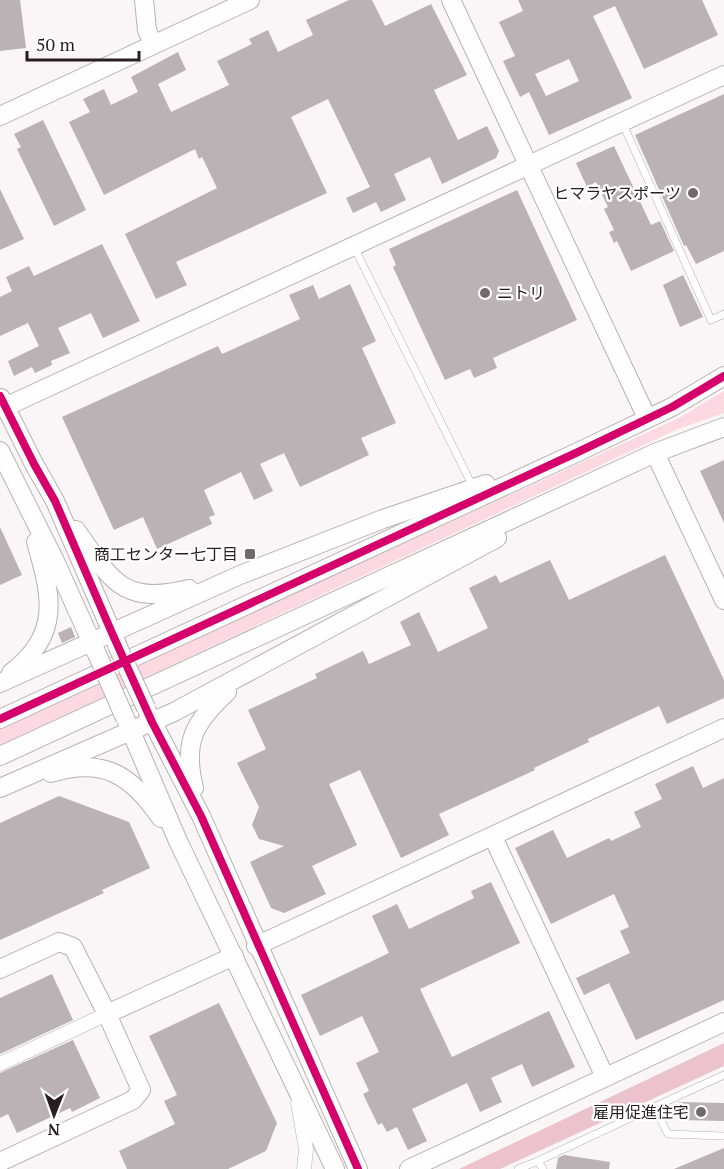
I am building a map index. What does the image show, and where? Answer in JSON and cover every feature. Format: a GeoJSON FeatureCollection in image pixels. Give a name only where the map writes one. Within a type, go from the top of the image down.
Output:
{"type":"FeatureCollection","features":[{"type":"Feature","properties":{"kind":"street"},"geometry":{"type":"LineString","coordinates":[[144,0],[147,30],[153,45]]}},
{"type":"Feature","properties":{"kind":"street"},"geometry":{"type":"LineString","coordinates":[[0,116],[250,0]]}},
{"type":"Feature","properties":{"kind":"street"},"geometry":{"type":"LineString","coordinates":[[451,0],[647,418]]}},
{"type":"Feature","properties":{"kind":"street"},"geometry":{"type":"LineString","coordinates":[[358,1169],[256,946],[201,816],[149,715],[114,639],[56,501],[2,401],[353,245],[724,75]]}},
{"type":"Feature","properties":{"kind":"street"},"geometry":{"type":"LineString","coordinates":[[0,719],[578,452],[724,376]]}},
{"type":"Feature","properties":{"kind":"street"},"geometry":{"type":"LineString","coordinates":[[0,788],[128,724],[244,677],[604,479],[655,453],[724,427]]}},
{"type":"Feature","properties":{"kind":"street"},"geometry":{"type":"LineString","coordinates":[[0,451],[55,561],[178,841],[335,1169]]}},
{"type":"Feature","properties":{"kind":"street"},"geometry":{"type":"LineString","coordinates":[[0,683],[114,639],[240,575],[383,519],[578,452]]}},
{"type":"Feature","properties":{"kind":"street"},"geometry":{"type":"LineString","coordinates":[[655,453],[724,600]]}},
{"type":"Feature","properties":{"kind":"street"},"geometry":{"type":"LineString","coordinates":[[0,756],[604,479]]}},
{"type":"Feature","properties":{"kind":"street"},"geometry":{"type":"LineString","coordinates":[[56,501],[108,575],[129,591],[165,594],[240,575]]}},
{"type":"Feature","properties":{"kind":"street"},"geometry":{"type":"LineString","coordinates":[[0,683],[21,665],[44,636],[48,625],[50,608],[48,581],[25,505]]}},
{"type":"Feature","properties":{"kind":"street"},"geometry":{"type":"LineString","coordinates":[[201,816],[188,763],[192,733],[202,715],[244,677]]}},
{"type":"Feature","properties":{"kind":"street"},"geometry":{"type":"LineString","coordinates":[[256,946],[724,728]]}},
{"type":"Feature","properties":{"kind":"street"},"geometry":{"type":"LineString","coordinates":[[0,788],[62,770],[111,770],[128,780],[149,801],[178,841]]}},
{"type":"Feature","properties":{"kind":"street"},"geometry":{"type":"LineString","coordinates":[[493,837],[605,1077]]}},
{"type":"Feature","properties":{"kind":"street"},"geometry":{"type":"LineString","coordinates":[[0,969],[59,942],[73,947],[108,1014],[141,1090],[133,1100],[0,1162]]}},
{"type":"Feature","properties":{"kind":"street"},"geometry":{"type":"LineString","coordinates":[[0,1064],[234,956]]}},
{"type":"Feature","properties":{"kind":"street"},"geometry":{"type":"LineString","coordinates":[[409,1169],[724,1022]]}},
{"type":"Feature","properties":{"kind":"street"},"geometry":{"type":"LineString","coordinates":[[296,1091],[306,1149],[304,1169]]}},
{"type":"Feature","properties":{"kind":"lane"},"geometry":{"type":"LineString","coordinates":[[622,122],[699,288],[711,320],[724,314]]}},
{"type":"Feature","properties":{"kind":"lane"},"geometry":{"type":"LineString","coordinates":[[353,245],[474,488]]}},
{"type":"Feature","properties":{"kind":"lane"},"geometry":{"type":"LineString","coordinates":[[518,1169],[724,1075]]}},
{"type":"Feature","properties":{"kind":"lane"},"geometry":{"type":"LineString","coordinates":[[654,1107],[668,1134],[724,1136]]}},
{"type":"Feature","properties":{"kind":"lane"},"geometry":{"type":"LineString","coordinates":[[538,1161],[543,1169]]}},
{"type":"Feature","properties":{"kind":"shaded area"},"geometry":{"type":"Polygon","coordinates":[[[724,391],[724,413],[678,429],[0,745],[0,728],[679,418],[724,391]]]}},
{"type":"Feature","properties":{"kind":"shaded area"},"geometry":{"type":"Polygon","coordinates":[[[724,1043],[724,1066],[500,1169],[459,1169],[724,1043]]]}},
{"type":"Feature","properties":{"kind":"building"},"geometry":{"type":"Polygon","coordinates":[[[0,0],[20,0],[26,48],[0,51],[0,0]]]}},
{"type":"Feature","properties":{"kind":"building"},"geometry":{"type":"Polygon","coordinates":[[[349,0],[372,0],[385,26],[431,4],[467,75],[434,90],[458,140],[487,126],[499,151],[496,158],[442,184],[430,157],[394,174],[406,200],[381,212],[376,202],[353,213],[346,198],[370,187],[328,99],[291,117],[327,193],[176,262],[187,285],[156,299],[125,234],[217,188],[202,157],[199,159],[195,149],[104,195],[69,122],[90,112],[83,99],[104,89],[111,105],[138,92],[131,77],[178,52],[186,70],[158,84],[171,112],[229,85],[217,61],[252,44],[249,39],[268,30],[278,52],[313,35],[306,20],[349,0]]]}},
{"type":"Feature","properties":{"kind":"building"},"geometry":{"type":"Polygon","coordinates":[[[518,0],[702,0],[718,35],[644,69],[615,6],[593,16],[632,98],[549,135],[529,92],[520,97],[503,61],[515,56],[499,22],[523,11],[518,0]],[[569,59],[535,74],[546,96],[579,81],[569,59]]]}},
{"type":"Feature","properties":{"kind":"building","name":"ヒマラヤスポーツ"},"geometry":{"type":"Polygon","coordinates":[[[724,94],[724,251],[696,264],[686,245],[684,246],[635,135],[724,94]]]}},
{"type":"Feature","properties":{"kind":"building"},"geometry":{"type":"Polygon","coordinates":[[[43,120],[86,210],[54,226],[17,149],[21,147],[14,134],[43,120]]]}},
{"type":"Feature","properties":{"kind":"building"},"geometry":{"type":"Polygon","coordinates":[[[614,146],[651,225],[660,221],[674,251],[631,271],[617,241],[614,243],[609,232],[614,230],[604,209],[608,207],[596,182],[587,187],[576,163],[614,146]]]}},
{"type":"Feature","properties":{"kind":"building"},"geometry":{"type":"Polygon","coordinates":[[[0,189],[24,239],[0,250],[0,189]]]}},
{"type":"Feature","properties":{"kind":"building","name":"ニトリ"},"geometry":{"type":"Polygon","coordinates":[[[517,190],[577,320],[493,358],[497,368],[474,378],[470,369],[445,380],[393,267],[396,265],[389,249],[517,190]]]}},
{"type":"Feature","properties":{"kind":"building"},"geometry":{"type":"Polygon","coordinates":[[[102,244],[140,321],[103,338],[91,313],[58,328],[70,353],[51,361],[52,365],[35,373],[32,367],[14,376],[8,361],[39,346],[28,323],[0,336],[0,297],[12,291],[6,277],[29,266],[34,276],[102,244]]]}},
{"type":"Feature","properties":{"kind":"building"},"geometry":{"type":"Polygon","coordinates":[[[683,275],[703,317],[680,327],[663,285],[683,275]]]}},
{"type":"Feature","properties":{"kind":"building"},"geometry":{"type":"Polygon","coordinates":[[[350,284],[376,341],[362,348],[396,423],[361,438],[369,455],[300,487],[284,453],[260,464],[273,491],[254,500],[241,472],[204,490],[215,515],[209,517],[212,524],[157,549],[143,517],[114,530],[62,417],[218,346],[222,354],[300,319],[289,295],[313,285],[319,299],[350,284]]]}},
{"type":"Feature","properties":{"kind":"building"},"geometry":{"type":"Polygon","coordinates":[[[724,460],[724,523],[700,471],[724,460]]]}},
{"type":"Feature","properties":{"kind":"building"},"geometry":{"type":"Polygon","coordinates":[[[0,527],[22,575],[0,585],[0,527]]]}},
{"type":"Feature","properties":{"kind":"building"},"geometry":{"type":"Polygon","coordinates":[[[665,555],[724,680],[724,698],[667,724],[659,706],[588,739],[589,742],[534,768],[535,770],[439,814],[449,835],[401,858],[360,770],[329,784],[357,845],[312,866],[326,894],[284,913],[271,908],[250,862],[284,846],[259,839],[252,825],[259,807],[237,763],[266,749],[248,710],[317,678],[315,674],[363,651],[369,664],[411,645],[400,622],[419,612],[438,652],[488,628],[469,588],[496,575],[500,583],[550,560],[569,600],[665,555]]]}},
{"type":"Feature","properties":{"kind":"building"},"geometry":{"type":"Polygon","coordinates":[[[71,627],[75,637],[62,643],[58,633],[71,627]]]}},
{"type":"Feature","properties":{"kind":"building"},"geometry":{"type":"Polygon","coordinates":[[[693,766],[703,788],[724,778],[724,1000],[636,1040],[609,983],[584,995],[576,978],[630,953],[620,931],[629,927],[614,894],[551,924],[515,848],[553,830],[567,858],[609,838],[611,841],[641,827],[634,812],[662,799],[655,784],[693,766]]]}},
{"type":"Feature","properties":{"kind":"building"},"geometry":{"type":"Polygon","coordinates":[[[59,796],[129,822],[150,868],[102,890],[104,893],[0,940],[0,823],[59,796]]]}},
{"type":"Feature","properties":{"kind":"building"},"geometry":{"type":"Polygon","coordinates":[[[491,882],[520,943],[420,989],[452,1057],[549,1011],[575,1067],[532,1087],[522,1064],[491,1078],[502,1102],[480,1112],[467,1083],[412,1109],[427,1141],[408,1150],[397,1127],[387,1132],[382,1123],[378,1125],[363,1094],[369,1091],[356,1063],[379,1052],[362,1016],[320,1036],[301,995],[389,953],[372,916],[397,904],[409,929],[474,898],[471,891],[491,882]]]}},
{"type":"Feature","properties":{"kind":"building"},"geometry":{"type":"Polygon","coordinates":[[[52,974],[73,1020],[0,1054],[0,998],[52,974]]]}},
{"type":"Feature","properties":{"kind":"building"},"geometry":{"type":"Polygon","coordinates":[[[219,1003],[277,1123],[266,1151],[228,1169],[127,1169],[119,1151],[175,1124],[164,1101],[177,1095],[149,1036],[219,1003]]]}},
{"type":"Feature","properties":{"kind":"building"},"geometry":{"type":"Polygon","coordinates":[[[73,1040],[100,1098],[72,1112],[70,1108],[17,1133],[8,1114],[0,1118],[0,1073],[73,1040]]]}},
{"type":"Feature","properties":{"kind":"building","name":"雇用促進住宅"},"geometry":{"type":"Polygon","coordinates":[[[679,1102],[724,1103],[724,1121],[678,1120],[679,1102]]]}},
{"type":"Feature","properties":{"kind":"building"},"geometry":{"type":"Polygon","coordinates":[[[724,1148],[724,1169],[674,1169],[724,1148]]]}},
{"type":"Feature","properties":{"kind":"building"},"geometry":{"type":"Polygon","coordinates":[[[564,1155],[610,1162],[609,1169],[556,1169],[558,1158],[564,1155]]]}},
{"type":"Feature","properties":{"kind":"cycle path"},"geometry":{"type":"LineString","coordinates":[[0,719],[578,452],[672,407],[724,376]]}},
{"type":"Feature","properties":{"kind":"cycle path"},"geometry":{"type":"LineString","coordinates":[[0,396],[55,501],[152,722],[201,816],[358,1169]]}},
{"type":"Feature","properties":{"kind":"place","name":"ヒマラヤスポーツ"},"geometry":{"type":"Point","coordinates":[693,193]}},
{"type":"Feature","properties":{"kind":"place","name":"ニトリ"},"geometry":{"type":"Point","coordinates":[485,293]}},
{"type":"Feature","properties":{"kind":"place","name":"商工センター七丁目"},"geometry":{"type":"Point","coordinates":[250,554]}},
{"type":"Feature","properties":{"kind":"place","name":"雇用促進住宅"},"geometry":{"type":"Point","coordinates":[701,1112]}}]}
